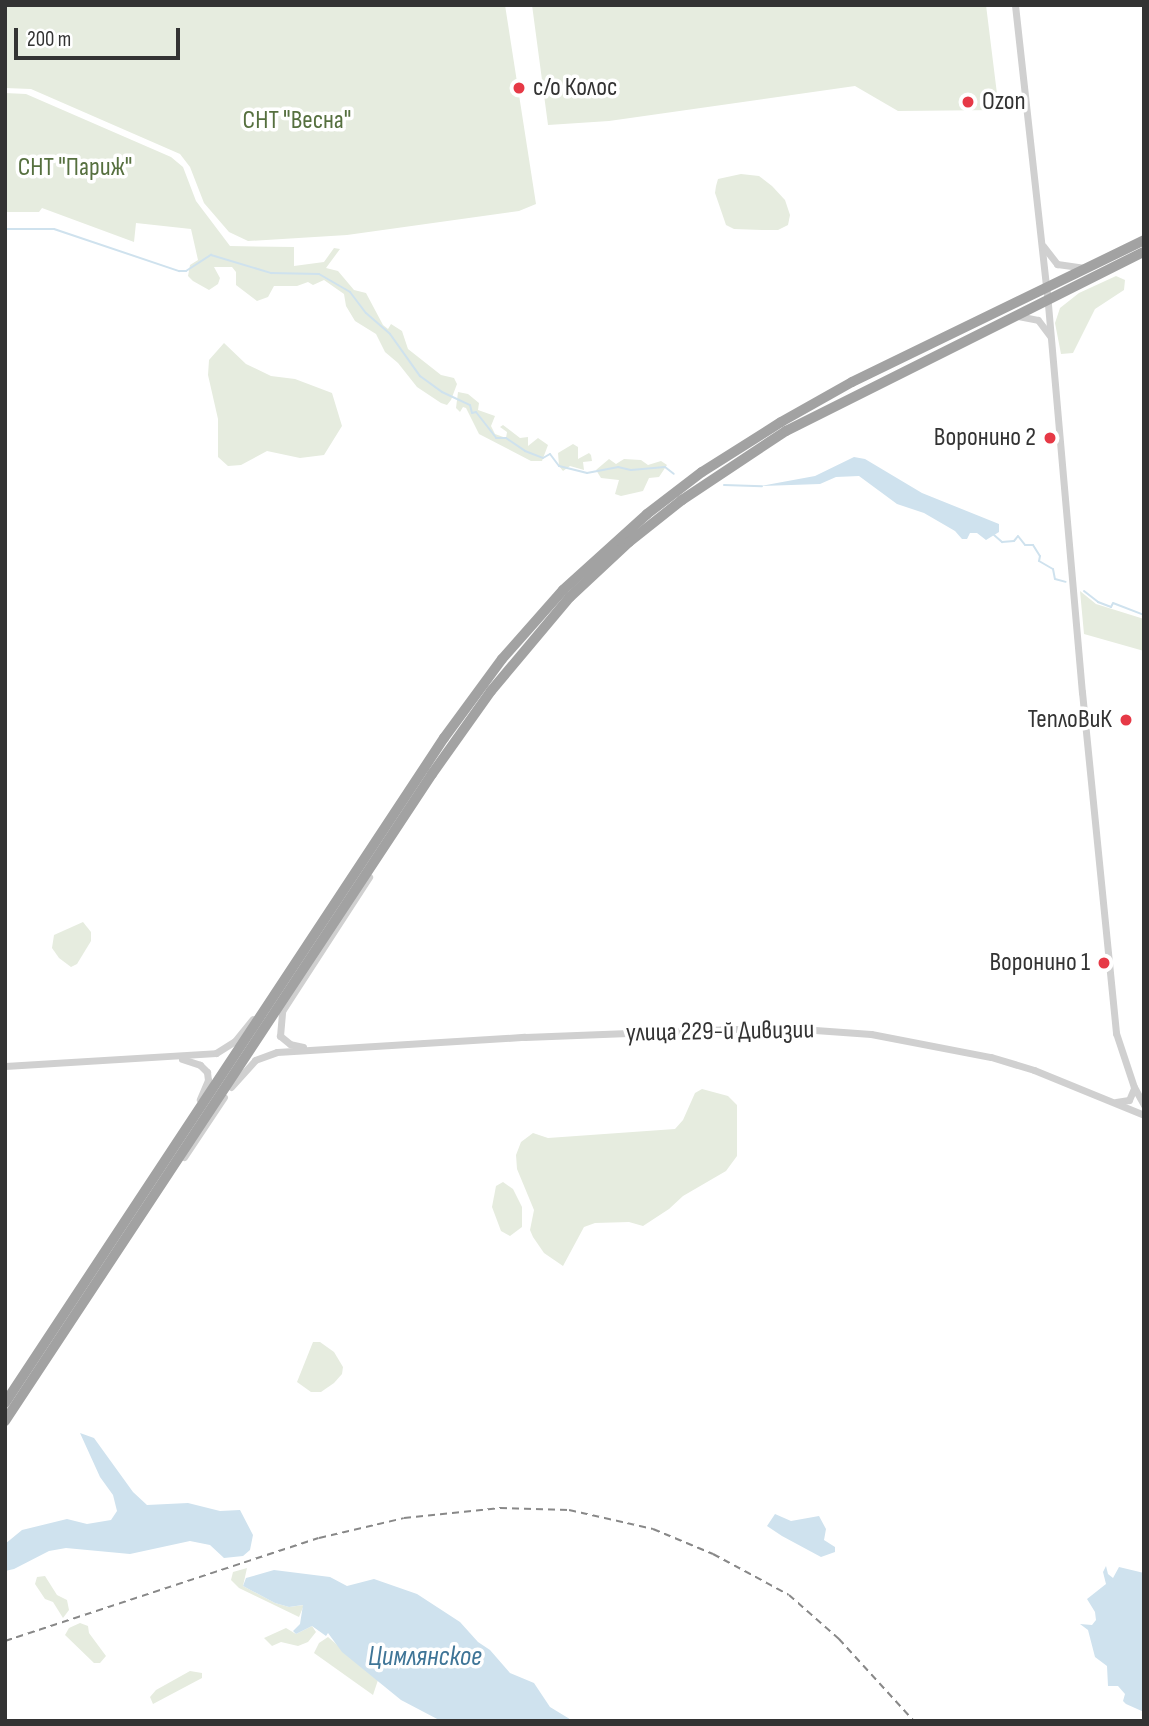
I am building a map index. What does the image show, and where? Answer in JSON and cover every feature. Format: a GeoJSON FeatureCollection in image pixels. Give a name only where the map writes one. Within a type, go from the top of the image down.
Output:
{"type":"FeatureCollection","features":[{"type":"Feature","properties":{"kind":"highway"},"geometry":{"type":"LineString","coordinates":[[5,1403],[483,684],[542,613],[603,551],[675,492],[781,422],[852,383],[1144,240]]}},
{"type":"Feature","properties":{"kind":"highway"},"geometry":{"type":"LineString","coordinates":[[5,1421],[398,826],[510,666],[570,597],[629,542],[710,479],[786,431],[1007,318],[1144,253]]}},
{"type":"Feature","properties":{"kind":"street"},"geometry":{"type":"LineString","coordinates":[[1015,5],[1048,298],[1116,1033],[1142,1103],[1130,1106],[1109,1101]]}},
{"type":"Feature","properties":{"kind":"street"},"geometry":{"type":"LineString","coordinates":[[1040,239],[1052,261],[1064,267],[1085,268]]}},
{"type":"Feature","properties":{"kind":"street"},"geometry":{"type":"LineString","coordinates":[[1007,318],[1033,317],[1051,337]]}},
{"type":"Feature","properties":{"kind":"street"},"geometry":{"type":"LineString","coordinates":[[321,1049],[295,1045],[282,1039],[279,1028],[282,1011],[364,886],[398,826]]}},
{"type":"Feature","properties":{"kind":"street"},"geometry":{"type":"LineString","coordinates":[[5,1066],[216,1053],[235,1041],[309,943]]}},
{"type":"Feature","properties":{"kind":"street","name":"улица 229-й Дивизии"},"geometry":{"type":"LineString","coordinates":[[160,1187],[190,1150],[235,1082],[255,1060],[277,1052],[733,1028],[871,1034],[991,1057],[1034,1070],[1144,1115]]}},
{"type":"Feature","properties":{"kind":"street"},"geometry":{"type":"LineString","coordinates":[[96,1265],[121,1218],[206,1088],[208,1075],[203,1067],[171,1057]]}},
{"type":"Feature","properties":{"kind":"street"},"geometry":{"type":"LineString","coordinates":[[1109,1101],[1125,1102],[1131,1097],[1134,1087]]}},
{"type":"Feature","properties":{"kind":"green space","name":"СНТ \"Весна\""},"geometry":{"type":"Polygon","coordinates":[[[5,5],[505,5],[536,204],[519,211],[347,235],[248,241],[229,232],[204,203],[190,167],[180,154],[31,89],[5,88],[5,5]]]}},
{"type":"Feature","properties":{"kind":"green space"},"geometry":{"type":"Polygon","coordinates":[[[532,5],[986,5],[999,110],[898,111],[855,86],[609,121],[548,125],[532,5]]]}},
{"type":"Feature","properties":{"kind":"green space","name":"СНТ \"Париж\""},"geometry":{"type":"Polygon","coordinates":[[[5,93],[26,94],[171,157],[183,167],[196,201],[230,246],[294,247],[294,266],[324,262],[334,248],[340,249],[326,268],[338,271],[354,290],[366,293],[383,325],[388,329],[391,324],[402,331],[408,349],[441,375],[454,378],[457,384],[451,400],[447,405],[441,403],[417,387],[398,363],[385,352],[376,334],[355,321],[346,306],[344,294],[324,280],[313,285],[308,282],[297,286],[274,286],[268,297],[257,301],[236,285],[236,272],[232,267],[214,267],[220,278],[218,284],[209,290],[188,276],[190,265],[198,260],[191,229],[136,223],[134,242],[42,208],[39,212],[5,212],[5,93]]]}},
{"type":"Feature","properties":{"kind":"green space"},"geometry":{"type":"Polygon","coordinates":[[[741,174],[759,176],[785,200],[790,215],[788,225],[778,230],[762,230],[734,229],[726,225],[715,193],[718,179],[741,174]]]}},
{"type":"Feature","properties":{"kind":"green space"},"geometry":{"type":"Polygon","coordinates":[[[1116,276],[1125,280],[1124,290],[1095,309],[1073,353],[1061,354],[1055,323],[1060,308],[1079,293],[1116,276]]]}},
{"type":"Feature","properties":{"kind":"green space"},"geometry":{"type":"Polygon","coordinates":[[[224,343],[246,364],[271,376],[295,379],[332,393],[342,426],[324,455],[300,458],[267,451],[241,465],[228,466],[218,457],[218,419],[208,375],[209,360],[224,343]]]}},
{"type":"Feature","properties":{"kind":"green space"},"geometry":{"type":"Polygon","coordinates":[[[458,392],[468,394],[479,403],[478,410],[495,416],[491,426],[495,434],[506,438],[507,432],[500,427],[503,425],[520,438],[528,437],[528,446],[538,438],[548,445],[542,461],[531,461],[479,434],[466,408],[463,407],[460,412],[456,408],[458,392]]]}},
{"type":"Feature","properties":{"kind":"green space"},"geometry":{"type":"Polygon","coordinates":[[[573,444],[578,447],[578,459],[589,453],[592,461],[583,462],[584,470],[570,466],[563,471],[559,466],[558,453],[573,444]]]}},
{"type":"Feature","properties":{"kind":"green space"},"geometry":{"type":"Polygon","coordinates":[[[609,459],[616,464],[624,459],[641,460],[648,465],[661,461],[667,465],[659,477],[649,478],[643,491],[621,496],[615,494],[619,480],[601,478],[596,470],[609,459]]]}},
{"type":"Feature","properties":{"kind":"green space"},"geometry":{"type":"Polygon","coordinates":[[[1080,591],[1096,604],[1144,619],[1144,651],[1084,634],[1080,591]]]}},
{"type":"Feature","properties":{"kind":"green space"},"geometry":{"type":"Polygon","coordinates":[[[83,922],[91,932],[91,941],[77,964],[71,967],[59,958],[52,948],[54,935],[83,922]]]}},
{"type":"Feature","properties":{"kind":"green space"},"geometry":{"type":"Polygon","coordinates":[[[702,1089],[728,1096],[737,1105],[737,1156],[726,1171],[683,1196],[643,1226],[629,1222],[595,1223],[584,1227],[563,1266],[544,1253],[530,1230],[534,1210],[517,1169],[516,1155],[521,1142],[533,1133],[548,1138],[675,1129],[683,1120],[695,1093],[702,1089]]]}},
{"type":"Feature","properties":{"kind":"green space"},"geometry":{"type":"Polygon","coordinates":[[[503,1182],[513,1189],[522,1207],[522,1227],[510,1236],[501,1231],[492,1207],[496,1186],[503,1182]]]}},
{"type":"Feature","properties":{"kind":"green space"},"geometry":{"type":"Polygon","coordinates":[[[313,1342],[320,1342],[334,1352],[343,1367],[342,1374],[321,1392],[311,1392],[297,1382],[313,1342]]]}},
{"type":"Feature","properties":{"kind":"green space"},"geometry":{"type":"Polygon","coordinates":[[[247,1568],[243,1586],[275,1603],[289,1607],[304,1605],[299,1617],[239,1588],[231,1580],[233,1572],[247,1568]]]}},
{"type":"Feature","properties":{"kind":"green space"},"geometry":{"type":"Polygon","coordinates":[[[45,1576],[57,1595],[67,1600],[69,1610],[63,1618],[53,1602],[45,1599],[35,1584],[37,1577],[45,1576]]]}},
{"type":"Feature","properties":{"kind":"green space"},"geometry":{"type":"Polygon","coordinates":[[[80,1623],[88,1626],[89,1633],[106,1656],[100,1663],[94,1663],[65,1635],[69,1628],[80,1623]]]}},
{"type":"Feature","properties":{"kind":"green space"},"geometry":{"type":"Polygon","coordinates":[[[312,1626],[316,1632],[308,1642],[298,1646],[281,1642],[272,1646],[264,1638],[286,1628],[296,1634],[312,1626]]]}},
{"type":"Feature","properties":{"kind":"green space"},"geometry":{"type":"Polygon","coordinates":[[[328,1637],[378,1680],[373,1695],[314,1653],[319,1643],[328,1637]]]}},
{"type":"Feature","properties":{"kind":"green space"},"geometry":{"type":"Polygon","coordinates":[[[190,1671],[202,1673],[202,1678],[153,1704],[150,1697],[156,1690],[190,1671]]]}},
{"type":"Feature","properties":{"kind":"water"},"geometry":{"type":"Polygon","coordinates":[[[854,457],[865,459],[922,493],[999,524],[999,532],[986,540],[977,533],[970,533],[967,539],[962,539],[955,531],[924,513],[897,504],[859,476],[836,477],[820,484],[761,486],[815,476],[854,457]]]}},
{"type":"Feature","properties":{"kind":"water"},"geometry":{"type":"Polygon","coordinates":[[[80,1433],[94,1438],[133,1492],[147,1505],[188,1503],[220,1511],[240,1510],[253,1535],[250,1550],[243,1556],[224,1558],[210,1545],[190,1541],[130,1554],[66,1548],[49,1551],[5,1571],[5,1544],[22,1530],[67,1519],[87,1524],[111,1520],[117,1511],[113,1495],[100,1477],[80,1433]]]}},
{"type":"Feature","properties":{"kind":"water"},"geometry":{"type":"Polygon","coordinates":[[[775,1514],[791,1521],[819,1516],[826,1529],[824,1540],[835,1547],[835,1552],[821,1557],[782,1536],[767,1526],[775,1514]]]}},
{"type":"Feature","properties":{"kind":"water"},"geometry":{"type":"Polygon","coordinates":[[[1106,1566],[1108,1574],[1113,1578],[1119,1567],[1144,1573],[1144,1712],[1123,1701],[1125,1694],[1118,1686],[1108,1686],[1107,1666],[1095,1657],[1088,1630],[1080,1624],[1092,1625],[1096,1620],[1095,1612],[1087,1599],[1106,1584],[1103,1572],[1106,1566]]]}},
{"type":"Feature","properties":{"kind":"water","name":"Цимлянское"},"geometry":{"type":"Polygon","coordinates":[[[274,1570],[330,1577],[347,1586],[374,1579],[417,1594],[460,1622],[510,1673],[534,1683],[550,1707],[573,1721],[441,1721],[401,1700],[342,1652],[328,1633],[326,1636],[312,1626],[296,1634],[293,1631],[300,1624],[303,1605],[289,1607],[275,1603],[243,1586],[246,1578],[274,1570]]]}},
{"type":"Feature","properties":{"kind":"waterway"},"geometry":{"type":"LineString","coordinates":[[5,229],[54,229],[179,271],[186,271],[211,255],[271,273],[319,274],[350,292],[366,313],[390,334],[420,376],[442,392],[470,405],[472,413],[476,412],[496,438],[506,438],[525,451],[543,458],[550,454],[559,466],[587,473],[618,467],[631,470],[665,467],[674,474]]}},
{"type":"Feature","properties":{"kind":"waterway"},"geometry":{"type":"LineString","coordinates":[[724,485],[762,486]]}},
{"type":"Feature","properties":{"kind":"waterway"},"geometry":{"type":"LineString","coordinates":[[994,535],[1002,542],[1014,541],[1018,536],[1025,545],[1033,545],[1040,556],[1039,561],[1053,569],[1055,579],[1066,582]]}},
{"type":"Feature","properties":{"kind":"waterway"},"geometry":{"type":"LineString","coordinates":[[1084,591],[1098,602],[1111,607],[1113,603],[1144,615]]}},
{"type":"Feature","properties":{"kind":"railway"},"geometry":{"type":"LineString","coordinates":[[5,1641],[319,1538],[404,1518],[500,1508],[569,1510],[653,1529],[713,1554],[789,1595],[839,1639],[914,1721]]}},
{"type":"Feature","properties":{"kind":"place","name":"с/о Колос"},"geometry":{"type":"Point","coordinates":[519,88]}},
{"type":"Feature","properties":{"kind":"place","name":"Ozon"},"geometry":{"type":"Point","coordinates":[968,102]}},
{"type":"Feature","properties":{"kind":"place","name":"Воронино 2"},"geometry":{"type":"Point","coordinates":[1050,438]}},
{"type":"Feature","properties":{"kind":"place","name":"ТеплоВиК"},"geometry":{"type":"Point","coordinates":[1126,720]}},
{"type":"Feature","properties":{"kind":"place","name":"Воронино 1"},"geometry":{"type":"Point","coordinates":[1104,963]}}]}
